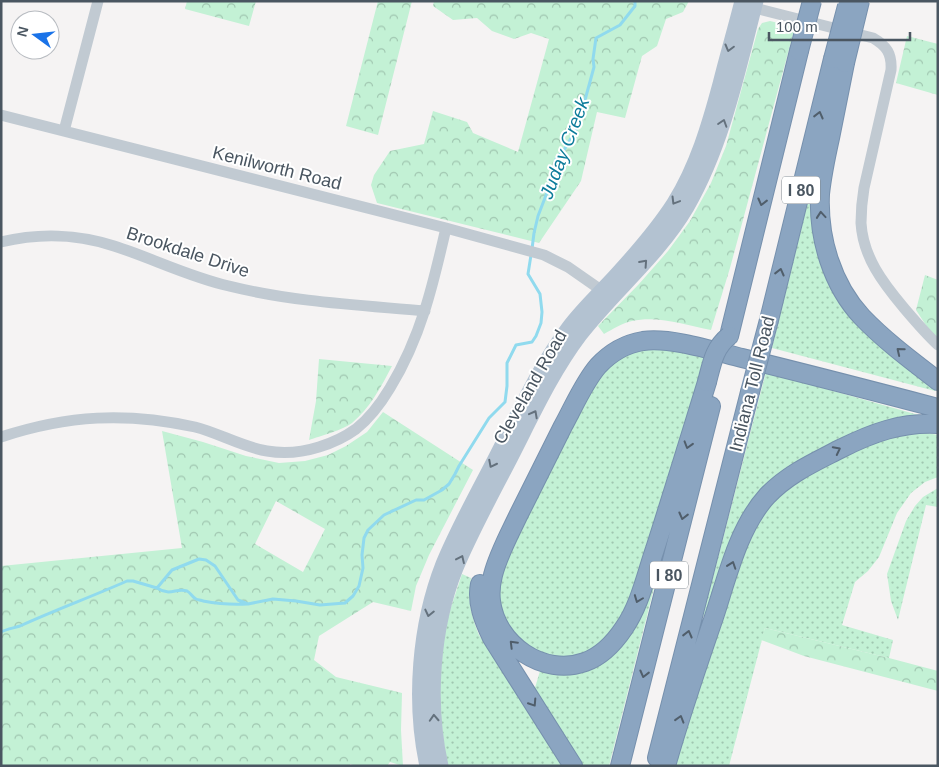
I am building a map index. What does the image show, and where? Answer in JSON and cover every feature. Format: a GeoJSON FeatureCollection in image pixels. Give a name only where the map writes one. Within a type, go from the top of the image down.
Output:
{"type":"FeatureCollection","features":[{"type":"Feature","properties":{"kind":"highway","name":"Indiana Toll Road"},"geometry":{"type":"LineString","coordinates":[[620,766],[712,383],[718,347],[729,336],[812,1]]}},
{"type":"Feature","properties":{"kind":"highway","name":"Indiana Toll Road"},"geometry":{"type":"LineString","coordinates":[[655,766],[768,320],[839,61],[848,1]]}},
{"type":"Feature","properties":{"kind":"highway"},"geometry":{"type":"LineString","coordinates":[[860,1],[839,61],[820,193],[820,211],[827,254],[844,294],[862,317],[885,339],[938,381]]}},
{"type":"Feature","properties":{"kind":"highway"},"geometry":{"type":"LineString","coordinates":[[573,766],[492,638],[480,608],[479,589],[482,572],[490,549],[568,393],[591,358],[602,347],[625,335],[640,331],[670,331],[938,397]]}},
{"type":"Feature","properties":{"kind":"highway"},"geometry":{"type":"LineString","coordinates":[[712,383],[678,477],[642,589],[626,625],[616,640],[605,651],[594,658],[582,663],[569,665],[544,663],[523,653],[513,645],[499,628],[494,615],[491,601],[491,586],[499,558],[529,493],[595,369],[606,358],[622,347],[642,341],[662,341],[695,346],[938,408]]}},
{"type":"Feature","properties":{"kind":"highway"},"geometry":{"type":"LineString","coordinates":[[666,766],[732,563],[756,510],[780,484],[794,473],[862,438],[896,426],[938,424]]}},
{"type":"Feature","properties":{"kind":"main road","name":"Cleveland Road"},"geometry":{"type":"LineString","coordinates":[[427,766],[420,723],[421,657],[433,594],[443,564],[502,444],[551,353],[568,328],[637,252],[656,228],[674,203],[691,172],[748,4]]}},
{"type":"Feature","properties":{"kind":"main road","name":"Cleveland Road"},"geometry":{"type":"LineString","coordinates":[[440,766],[434,722],[434,658],[446,597],[456,570],[514,450],[563,360],[597,314],[667,236],[686,209],[702,178],[715,148],[724,120],[748,4]]}},
{"type":"Feature","properties":{"kind":"street"},"geometry":{"type":"LineString","coordinates":[[64,132],[98,1]]}},
{"type":"Feature","properties":{"kind":"street"},"geometry":{"type":"LineString","coordinates":[[748,4],[872,38],[886,48],[891,61],[891,70],[864,188],[861,224],[868,256],[875,270],[884,284],[938,345]]}},
{"type":"Feature","properties":{"kind":"street","name":"Kenilworth Road"},"geometry":{"type":"LineString","coordinates":[[1,115],[446,228],[544,255],[568,267],[601,290]]}},
{"type":"Feature","properties":{"kind":"street"},"geometry":{"type":"LineString","coordinates":[[1,437],[41,425],[105,417],[154,420],[197,428],[266,451],[287,452],[307,450],[340,438],[356,428],[368,417],[380,403],[398,374],[415,339],[425,312],[446,228]]}},
{"type":"Feature","properties":{"kind":"street","name":"Brookdale Drive"},"geometry":{"type":"LineString","coordinates":[[1,242],[16,238],[65,236],[91,240],[113,246],[206,280],[257,292],[302,299],[425,312]]}},
{"type":"Feature","properties":{"kind":"green space"},"geometry":{"type":"Polygon","coordinates":[[[187,1],[256,1],[249,26],[185,9],[187,1]]]}},
{"type":"Feature","properties":{"kind":"green space"},"geometry":{"type":"Polygon","coordinates":[[[378,1],[412,1],[378,135],[346,126],[378,1]]]}},
{"type":"Feature","properties":{"kind":"green space"},"geometry":{"type":"Polygon","coordinates":[[[434,1],[689,1],[683,12],[666,19],[657,46],[642,56],[625,118],[597,112],[581,181],[539,243],[377,203],[371,185],[374,175],[390,151],[424,144],[433,111],[467,122],[473,133],[518,152],[549,39],[531,33],[514,39],[492,31],[477,18],[453,20],[433,6],[434,1]]]}},
{"type":"Feature","properties":{"kind":"green space"},"geometry":{"type":"Polygon","coordinates":[[[770,21],[795,27],[730,268],[711,330],[672,321],[642,319],[625,323],[604,334],[598,326],[668,251],[690,221],[711,183],[726,146],[758,29],[762,23],[770,21]]]}},
{"type":"Feature","properties":{"kind":"green space"},"geometry":{"type":"Polygon","coordinates":[[[907,36],[938,44],[938,95],[896,83],[907,36]]]}},
{"type":"Feature","properties":{"kind":"green space"},"geometry":{"type":"Polygon","coordinates":[[[815,172],[812,223],[815,241],[827,278],[839,301],[862,330],[893,357],[936,389],[935,391],[772,348],[815,172]]]}},
{"type":"Feature","properties":{"kind":"green space"},"geometry":{"type":"Polygon","coordinates":[[[925,275],[938,280],[938,339],[931,333],[916,310],[925,275]]]}},
{"type":"Feature","properties":{"kind":"green space"},"geometry":{"type":"Polygon","coordinates":[[[664,348],[704,356],[686,427],[629,604],[615,629],[594,649],[580,656],[565,659],[537,655],[505,627],[496,586],[500,571],[588,392],[614,360],[635,350],[664,348]]]}},
{"type":"Feature","properties":{"kind":"green space"},"geometry":{"type":"Polygon","coordinates":[[[319,359],[392,366],[370,404],[352,423],[309,440],[316,401],[319,359]]]}},
{"type":"Feature","properties":{"kind":"green space"},"geometry":{"type":"Polygon","coordinates":[[[766,372],[922,416],[900,418],[872,425],[810,455],[775,477],[759,493],[706,617],[703,616],[766,372]]]}},
{"type":"Feature","properties":{"kind":"green space"},"geometry":{"type":"Polygon","coordinates":[[[383,412],[473,470],[429,555],[416,586],[411,611],[373,602],[319,636],[314,660],[336,677],[402,693],[401,730],[403,766],[390,762],[387,766],[356,766],[350,764],[350,766],[1,766],[1,566],[182,548],[162,431],[246,456],[279,463],[305,461],[328,455],[367,432],[383,412]],[[276,501],[255,544],[303,572],[325,529],[276,501]]]}},
{"type":"Feature","properties":{"kind":"green space"},"geometry":{"type":"Polygon","coordinates":[[[927,433],[938,435],[938,477],[925,482],[911,493],[897,513],[879,557],[868,571],[855,582],[842,625],[893,640],[889,658],[765,628],[729,766],[675,766],[729,595],[748,542],[760,516],[775,497],[796,481],[868,445],[894,436],[927,433]]]}},
{"type":"Feature","properties":{"kind":"green space"},"geometry":{"type":"Polygon","coordinates":[[[938,488],[938,507],[926,505],[898,620],[891,601],[887,574],[906,521],[923,497],[938,488]]]}},
{"type":"Feature","properties":{"kind":"green space"},"geometry":{"type":"Polygon","coordinates":[[[462,574],[471,578],[470,607],[479,635],[563,766],[447,766],[439,707],[441,665],[444,637],[450,610],[462,574]]]}},
{"type":"Feature","properties":{"kind":"green space"},"geometry":{"type":"Polygon","coordinates":[[[654,575],[657,576],[609,766],[580,766],[534,691],[540,671],[557,674],[576,673],[598,665],[616,653],[628,636],[654,575]]]}},
{"type":"Feature","properties":{"kind":"green space"},"geometry":{"type":"Polygon","coordinates":[[[765,628],[938,671],[938,691],[804,656],[761,640],[765,628]]]}},
{"type":"Feature","properties":{"kind":"waterway","name":"Juday Creek"},"geometry":{"type":"LineString","coordinates":[[532,249],[538,216],[553,177],[556,159],[576,130],[582,111],[594,67],[593,59],[596,38],[620,25],[635,6],[635,1]]}},
{"type":"Feature","properties":{"kind":"waterway","name":"Juday Creek"},"geometry":{"type":"LineString","coordinates":[[1,632],[20,626],[127,581],[157,588],[172,570],[199,559],[206,560],[215,566],[238,600],[248,604],[273,599],[320,605],[345,603],[353,596],[359,586],[363,568],[364,538],[368,530],[384,515],[416,500],[424,500],[449,484],[489,418],[505,402],[507,363],[516,345],[532,342],[541,323],[540,294],[528,274],[531,255]]}},
{"type":"Feature","properties":{"kind":"waterway","name":"Juday Creek"},"geometry":{"type":"LineString","coordinates":[[157,588],[166,592],[187,591],[195,598],[203,601],[247,604]]}}]}
